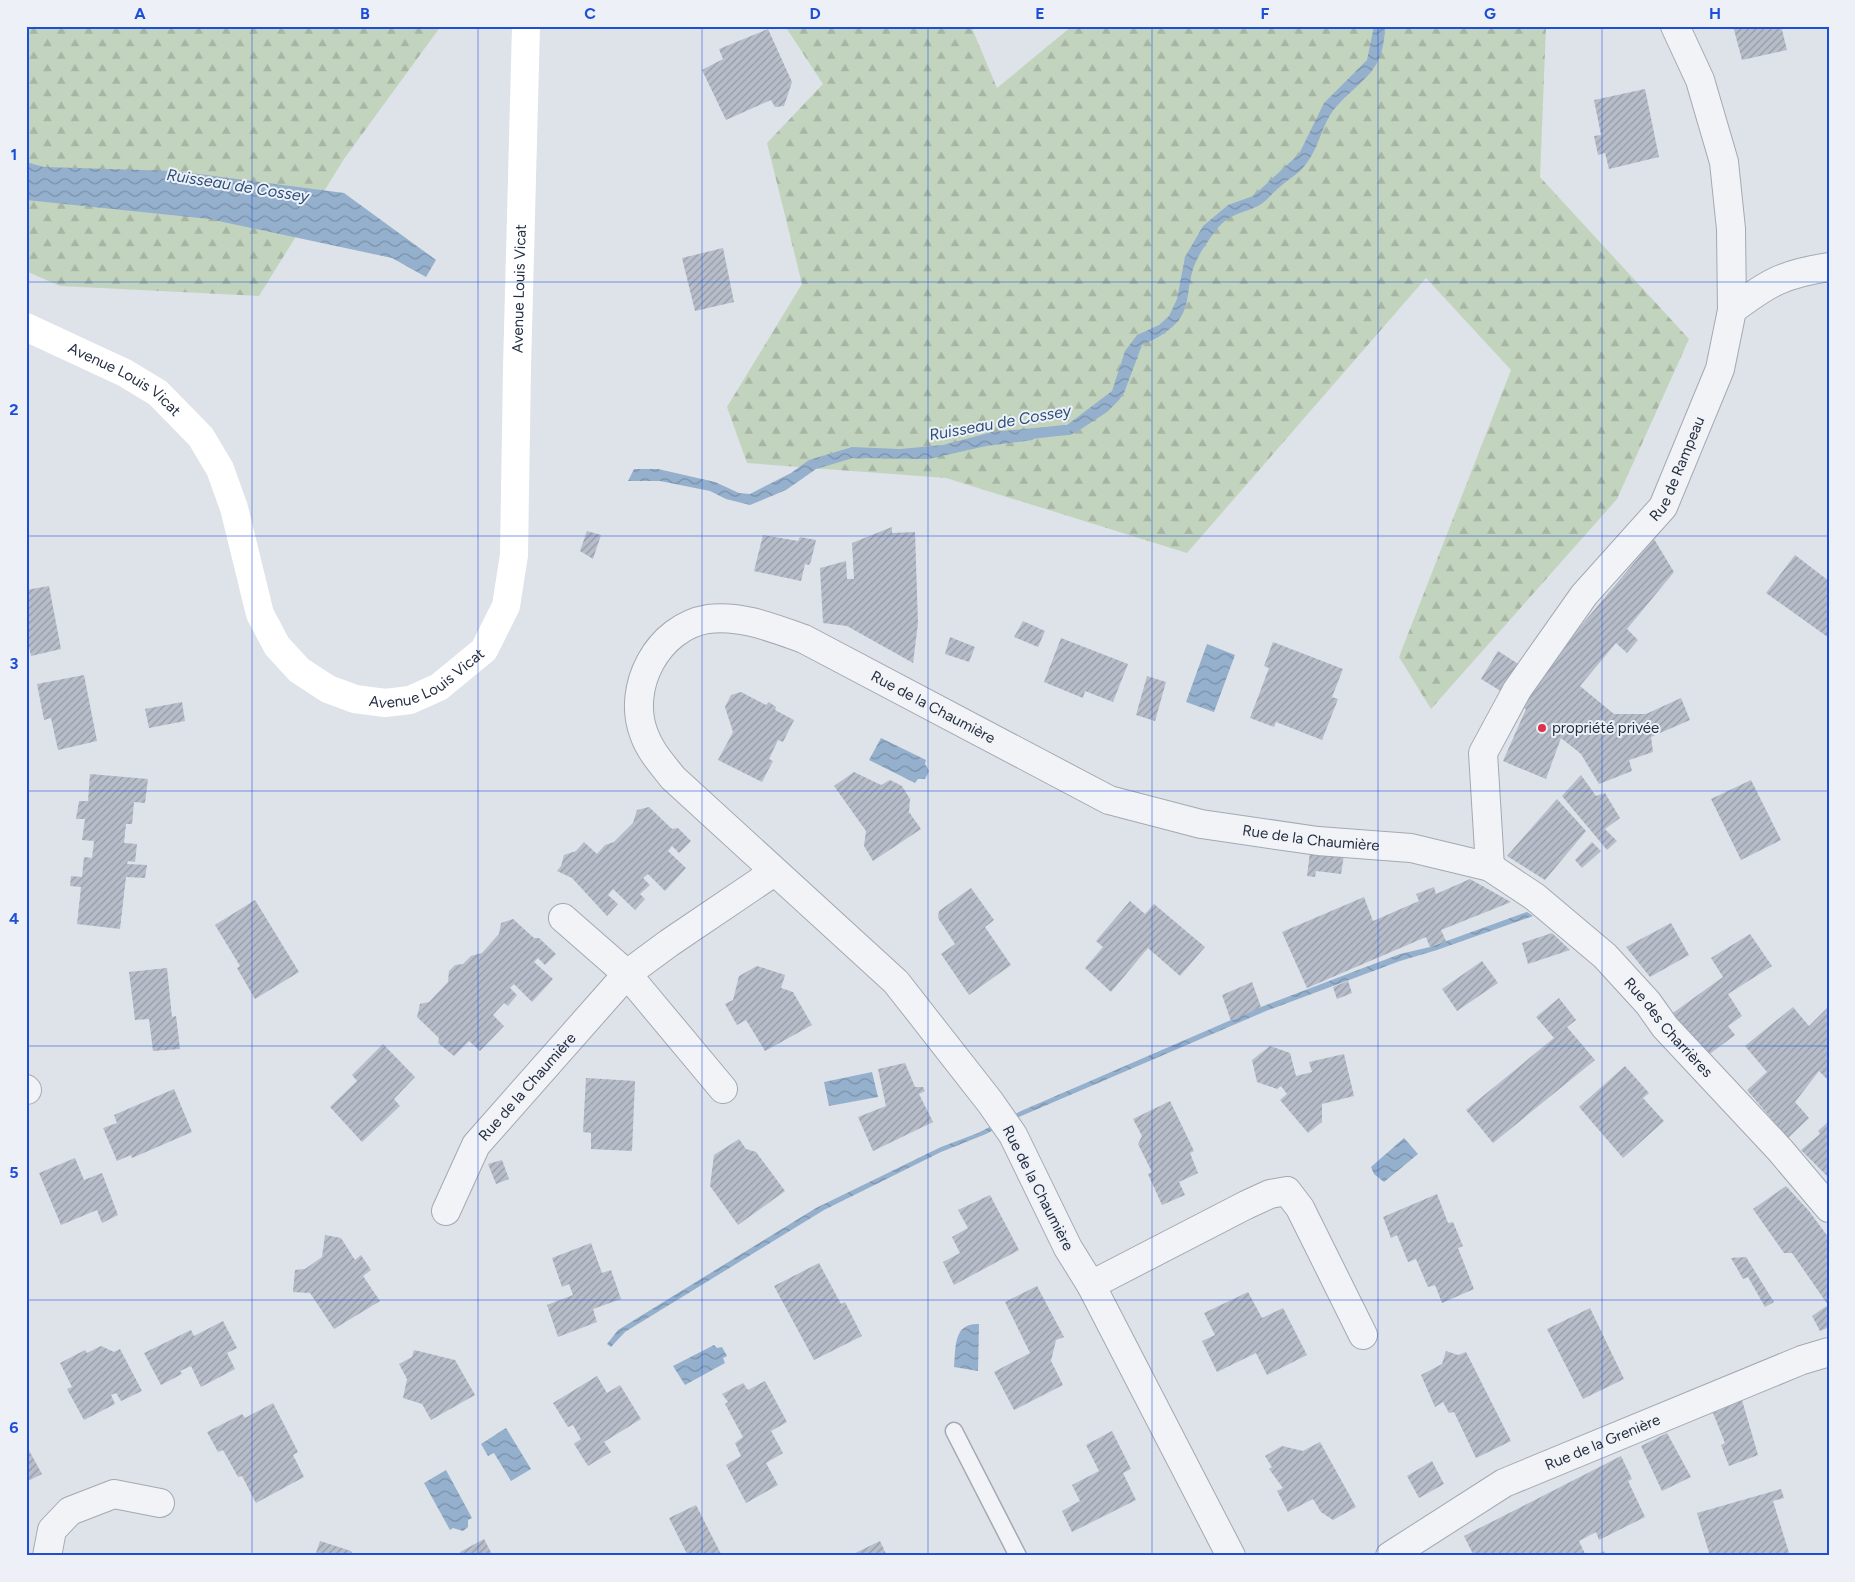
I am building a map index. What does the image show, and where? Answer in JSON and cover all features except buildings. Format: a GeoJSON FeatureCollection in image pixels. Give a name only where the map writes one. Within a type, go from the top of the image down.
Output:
{"type":"FeatureCollection","features":[{"type":"Feature","properties":{"kind":"main road","name":"Avenue Louis Vicat"},"geometry":{"type":"LineString","coordinates":[[26,327],[125,372],[150,388],[184,418],[201,438],[220,469],[234,508],[260,614],[277,646],[299,670],[328,689],[355,700],[385,703],[410,700],[439,687],[484,650],[506,606],[514,555],[526,26]]}},
{"type":"Feature","properties":{"kind":"street","name":"Rue de Rampeau"},"geometry":{"type":"LineString","coordinates":[[1490,867],[1483,753],[1517,690],[1584,595],[1663,507],[1720,369],[1732,310],[1731,229],[1724,162],[1700,80],[1675,26]]}},
{"type":"Feature","properties":{"kind":"street"},"geometry":{"type":"LineString","coordinates":[[1732,310],[1764,285],[1798,271],[1829,267]]}},
{"type":"Feature","properties":{"kind":"street","name":"Rue de la Chaumière"},"geometry":{"type":"LineString","coordinates":[[1231,1556],[1092,1285],[1068,1248],[1013,1135],[990,1102],[896,982],[673,778],[655,756],[644,733],[639,709],[641,684],[649,663],[662,644],[685,628],[706,620],[733,618],[766,625],[804,639],[1109,800],[1200,824],[1318,841],[1411,848],[1490,867]]}},
{"type":"Feature","properties":{"kind":"street","name":"Rue des Charrières"},"geometry":{"type":"LineString","coordinates":[[1490,867],[1535,897],[1605,956],[1648,1003],[1665,1027],[1780,1150],[1829,1208]]}},
{"type":"Feature","properties":{"kind":"street","name":"Rue de la Chaumière"},"geometry":{"type":"LineString","coordinates":[[446,1211],[476,1145],[627,974],[668,942],[774,872]]}},
{"type":"Feature","properties":{"kind":"street"},"geometry":{"type":"LineString","coordinates":[[562,918],[627,974],[723,1088]]}},
{"type":"Feature","properties":{"kind":"street"},"geometry":{"type":"LineString","coordinates":[[1092,1285],[1246,1205],[1270,1194],[1287,1191],[1300,1208],[1363,1335]]}},
{"type":"Feature","properties":{"kind":"street","name":"Rue de la Grenière"},"geometry":{"type":"LineString","coordinates":[[1390,1556],[1504,1483],[1793,1364],[1829,1352]]}},
{"type":"Feature","properties":{"kind":"street"},"geometry":{"type":"LineString","coordinates":[[46,1556],[52,1530],[70,1511],[114,1494],[160,1503]]}},
{"type":"Feature","properties":{"kind":"lane"},"geometry":{"type":"LineString","coordinates":[[954,1431],[1018,1556]]}},
{"type":"Feature","properties":{"kind":"green space"},"geometry":{"type":"Polygon","coordinates":[[[26,26],[441,26],[344,159],[259,296],[60,286],[26,271],[26,26]]]}},
{"type":"Feature","properties":{"kind":"green space"},"geometry":{"type":"Polygon","coordinates":[[[785,26],[971,26],[997,88],[1072,26],[1546,26],[1540,177],[1689,339],[1617,499],[1431,709],[1399,657],[1511,370],[1426,278],[1187,553],[946,478],[747,463],[727,407],[802,284],[767,143],[823,84],[785,26]]]}},
{"type":"Feature","properties":{"kind":"water"},"geometry":{"type":"Polygon","coordinates":[[[1374,26],[1385,26],[1381,54],[1370,73],[1331,114],[1306,164],[1261,204],[1229,218],[1217,229],[1196,262],[1183,313],[1176,323],[1163,334],[1142,345],[1124,393],[1119,400],[1107,412],[1078,431],[1070,435],[1051,436],[1053,431],[1035,433],[1033,440],[986,446],[929,459],[853,458],[816,469],[786,490],[750,505],[726,499],[710,491],[660,481],[628,481],[634,469],[658,469],[715,482],[739,493],[750,494],[791,473],[809,460],[852,447],[900,449],[943,445],[992,432],[1067,425],[1112,391],[1125,351],[1137,335],[1159,325],[1169,316],[1177,299],[1185,257],[1203,226],[1228,205],[1253,196],[1299,154],[1324,103],[1367,60],[1374,26]]]}},
{"type":"Feature","properties":{"kind":"water"},"geometry":{"type":"Polygon","coordinates":[[[26,162],[44,167],[176,171],[344,193],[436,260],[426,277],[392,258],[209,219],[26,200],[26,162]]]}},
{"type":"Feature","properties":{"kind":"water"},"geometry":{"type":"Polygon","coordinates":[[[1207,644],[1235,655],[1214,712],[1186,702],[1207,644]]]}},
{"type":"Feature","properties":{"kind":"water"},"geometry":{"type":"Polygon","coordinates":[[[881,738],[926,760],[925,764],[929,771],[925,779],[918,779],[915,783],[869,760],[881,738]]]}},
{"type":"Feature","properties":{"kind":"water"},"geometry":{"type":"Polygon","coordinates":[[[1527,912],[1533,916],[1400,961],[1266,1011],[941,1152],[824,1210],[625,1332],[611,1347],[607,1344],[618,1330],[816,1208],[941,1147],[978,1133],[1021,1111],[1261,1007],[1400,954],[1430,947],[1527,912]]]}},
{"type":"Feature","properties":{"kind":"water"},"geometry":{"type":"Polygon","coordinates":[[[872,1072],[878,1097],[829,1106],[824,1082],[872,1072]]]}},
{"type":"Feature","properties":{"kind":"water"},"geometry":{"type":"Polygon","coordinates":[[[1404,1138],[1418,1154],[1384,1182],[1374,1174],[1371,1167],[1404,1138]]]}},
{"type":"Feature","properties":{"kind":"water"},"geometry":{"type":"Polygon","coordinates":[[[979,1324],[978,1371],[954,1367],[957,1338],[960,1332],[964,1327],[979,1324]]]}},
{"type":"Feature","properties":{"kind":"water"},"geometry":{"type":"Polygon","coordinates":[[[714,1345],[717,1348],[722,1347],[727,1356],[723,1358],[725,1363],[685,1385],[673,1366],[714,1345]]]}},
{"type":"Feature","properties":{"kind":"water"},"geometry":{"type":"Polygon","coordinates":[[[506,1428],[531,1469],[511,1481],[494,1453],[488,1456],[481,1444],[506,1428]]]}},
{"type":"Feature","properties":{"kind":"water"},"geometry":{"type":"Polygon","coordinates":[[[446,1470],[472,1518],[468,1520],[468,1527],[463,1531],[453,1528],[450,1530],[424,1483],[446,1470]]]}},
{"type":"Feature","properties":{"kind":"waterway","name":"Ruisseau de Cossey"},"geometry":{"type":"LineString","coordinates":[[1023,435],[1065,430]]}},
{"type":"Feature","properties":{"kind":"place","name":"propriété privée"},"geometry":{"type":"Point","coordinates":[1542,728]}}]}
